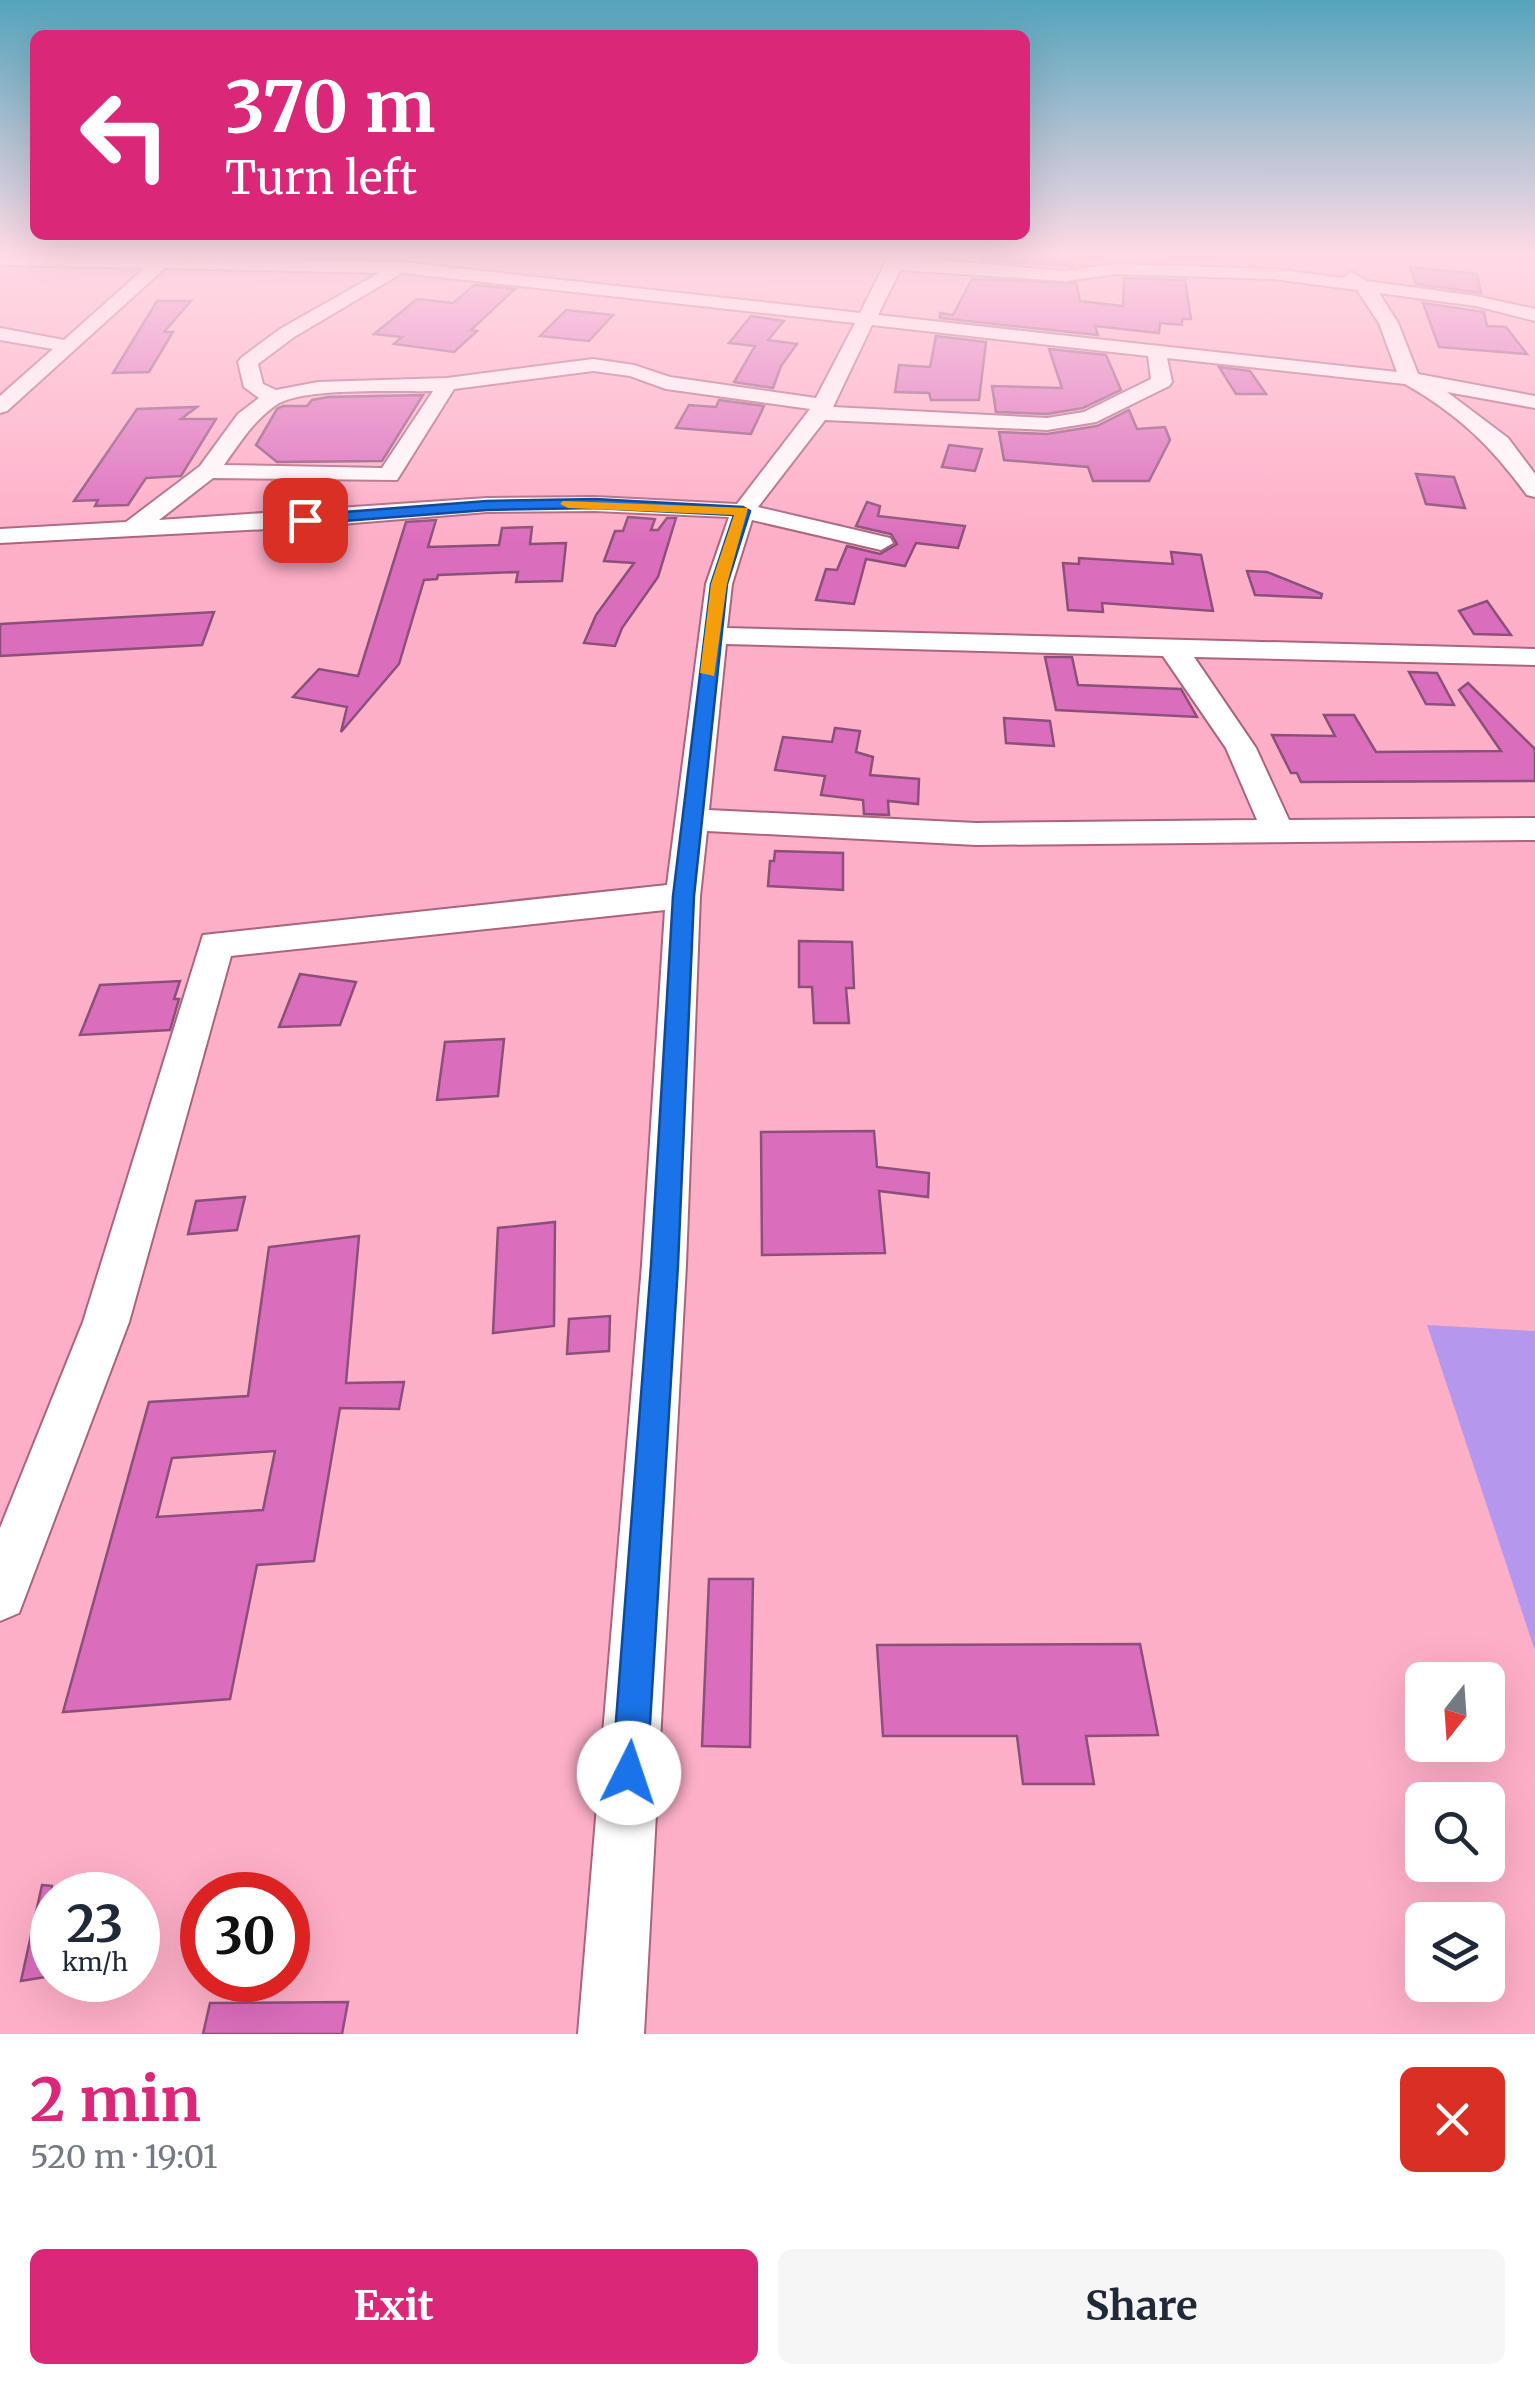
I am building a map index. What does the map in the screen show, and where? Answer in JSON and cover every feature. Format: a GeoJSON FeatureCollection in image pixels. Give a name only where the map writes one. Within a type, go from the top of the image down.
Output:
{"type":"FeatureCollection","features":[{"type":"Feature","properties":{"kind":"street"},"geometry":{"type":"LineString","coordinates":[[0,407],[61,351]]}},
{"type":"Feature","properties":{"kind":"street"},"geometry":{"type":"LineString","coordinates":[[262,351],[248,362],[254,387],[273,397]]}},
{"type":"Feature","properties":{"kind":"street"},"geometry":{"type":"LineString","coordinates":[[611,2034],[664,1265],[684,896],[712,636],[722,570],[743,511],[821,409],[852,351]]}},
{"type":"Feature","properties":{"kind":"street"},"geometry":{"type":"LineString","coordinates":[[135,527],[208,471],[246,419],[273,397],[318,388],[447,384],[593,365],[634,370],[666,383],[821,409],[1048,424],[1089,418],[1162,382],[1157,351]]}},
{"type":"Feature","properties":{"kind":"street"},"geometry":{"type":"LineString","coordinates":[[1180,351],[1410,379],[1535,402]]}},
{"type":"Feature","properties":{"kind":"street"},"geometry":{"type":"LineString","coordinates":[[1400,351],[1410,379],[1437,394],[1500,443],[1535,490]]}},
{"type":"Feature","properties":{"kind":"street"},"geometry":{"type":"LineString","coordinates":[[208,471],[388,475],[447,384]]}},
{"type":"Feature","properties":{"kind":"street"},"geometry":{"type":"LineString","coordinates":[[0,536],[305,520],[487,505],[595,504],[743,511],[881,544]]}},
{"type":"Feature","properties":{"kind":"street"},"geometry":{"type":"LineString","coordinates":[[712,636],[1535,657]]}},
{"type":"Feature","properties":{"kind":"street"},"geometry":{"type":"LineString","coordinates":[[1167,645],[1178,654],[1241,748],[1278,830]]}},
{"type":"Feature","properties":{"kind":"street"},"geometry":{"type":"LineString","coordinates":[[694,820],[976,834],[1535,829]]}},
{"type":"Feature","properties":{"kind":"street"},"geometry":{"type":"LineString","coordinates":[[0,1594],[106,1322],[197,998],[216,944],[684,896]]}},
{"type":"Feature","properties":{"kind":"shaded area"},"geometry":{"type":"Polygon","coordinates":[[[1427,1325],[1535,1331],[1535,1651],[1427,1325]]]}},
{"type":"Feature","properties":{"kind":"building"},"geometry":{"type":"Polygon","coordinates":[[[126,351],[162,351],[149,372],[113,373],[126,351]]]}},
{"type":"Feature","properties":{"kind":"building"},"geometry":{"type":"Polygon","coordinates":[[[752,351],[792,351],[773,388],[734,382],[752,351]]]}},
{"type":"Feature","properties":{"kind":"building"},"geometry":{"type":"Polygon","coordinates":[[[933,351],[985,351],[979,400],[931,400],[929,393],[895,392],[899,365],[930,367],[933,351]]]}},
{"type":"Feature","properties":{"kind":"building"},"geometry":{"type":"Polygon","coordinates":[[[1050,351],[1106,355],[1121,390],[1083,408],[1047,414],[996,412],[992,386],[1062,388],[1050,351]]]}},
{"type":"Feature","properties":{"kind":"building"},"geometry":{"type":"Polygon","coordinates":[[[1219,367],[1250,371],[1266,394],[1236,394],[1219,367]]]}},
{"type":"Feature","properties":{"kind":"building"},"geometry":{"type":"Polygon","coordinates":[[[423,395],[382,461],[277,462],[256,445],[277,409],[283,406],[307,406],[312,400],[328,397],[423,395]]]}},
{"type":"Feature","properties":{"kind":"building"},"geometry":{"type":"Polygon","coordinates":[[[719,400],[764,406],[751,434],[676,428],[689,405],[716,407],[719,400]]]}},
{"type":"Feature","properties":{"kind":"building"},"geometry":{"type":"Polygon","coordinates":[[[197,407],[181,419],[216,419],[181,476],[146,478],[128,505],[95,506],[98,500],[74,501],[137,409],[197,407]]]}},
{"type":"Feature","properties":{"kind":"building"},"geometry":{"type":"Polygon","coordinates":[[[1129,410],[1137,429],[1165,427],[1170,440],[1149,481],[1093,481],[1088,467],[1004,460],[999,432],[1047,434],[1097,426],[1129,410]]]}},
{"type":"Feature","properties":{"kind":"building"},"geometry":{"type":"Polygon","coordinates":[[[949,445],[982,449],[975,471],[942,467],[949,445]]]}},
{"type":"Feature","properties":{"kind":"building"},"geometry":{"type":"Polygon","coordinates":[[[1416,474],[1454,477],[1465,508],[1426,504],[1416,474]]]}},
{"type":"Feature","properties":{"kind":"building"},"geometry":{"type":"Polygon","coordinates":[[[867,502],[880,506],[878,516],[965,526],[958,548],[916,543],[905,566],[866,559],[854,604],[816,600],[826,569],[837,570],[847,546],[880,554],[897,544],[891,534],[856,526],[867,502]]]}},
{"type":"Feature","properties":{"kind":"building"},"geometry":{"type":"Polygon","coordinates":[[[628,517],[655,519],[651,530],[658,530],[667,518],[676,518],[658,577],[622,628],[615,646],[584,643],[596,615],[634,563],[604,561],[615,531],[623,531],[628,517]]]}},
{"type":"Feature","properties":{"kind":"building"},"geometry":{"type":"Polygon","coordinates":[[[436,520],[428,547],[499,545],[502,528],[532,527],[530,544],[566,543],[562,581],[516,582],[518,572],[438,575],[437,579],[424,580],[399,664],[341,732],[347,707],[293,697],[319,669],[358,676],[406,522],[436,520]]]}},
{"type":"Feature","properties":{"kind":"building"},"geometry":{"type":"Polygon","coordinates":[[[1171,552],[1201,555],[1213,611],[1102,603],[1103,612],[1068,610],[1063,563],[1079,564],[1079,558],[1173,564],[1171,552]]]}},
{"type":"Feature","properties":{"kind":"building"},"geometry":{"type":"Polygon","coordinates":[[[1247,571],[1267,572],[1322,594],[1321,598],[1255,595],[1247,571]]]}},
{"type":"Feature","properties":{"kind":"building"},"geometry":{"type":"Polygon","coordinates":[[[1487,601],[1511,635],[1474,634],[1459,611],[1487,601]]]}},
{"type":"Feature","properties":{"kind":"building"},"geometry":{"type":"Polygon","coordinates":[[[214,612],[202,645],[0,656],[0,624],[214,612]]]}},
{"type":"Feature","properties":{"kind":"building"},"geometry":{"type":"Polygon","coordinates":[[[1045,657],[1072,657],[1078,685],[1181,689],[1197,717],[1056,710],[1045,657]]]}},
{"type":"Feature","properties":{"kind":"building"},"geometry":{"type":"Polygon","coordinates":[[[1409,672],[1437,673],[1454,705],[1426,704],[1409,672]]]}},
{"type":"Feature","properties":{"kind":"building"},"geometry":{"type":"Polygon","coordinates":[[[1468,683],[1535,749],[1535,781],[1301,782],[1297,773],[1291,773],[1272,735],[1335,736],[1324,715],[1354,715],[1376,752],[1501,751],[1459,690],[1468,683]]]}},
{"type":"Feature","properties":{"kind":"building"},"geometry":{"type":"Polygon","coordinates":[[[1004,718],[1050,721],[1054,746],[1006,743],[1004,718]]]}},
{"type":"Feature","properties":{"kind":"building"},"geometry":{"type":"Polygon","coordinates":[[[835,728],[860,731],[856,752],[873,757],[870,775],[919,779],[918,804],[888,801],[889,815],[864,814],[863,800],[821,795],[825,776],[775,770],[783,737],[832,742],[835,728]]]}},
{"type":"Feature","properties":{"kind":"building"},"geometry":{"type":"Polygon","coordinates":[[[775,851],[843,853],[843,890],[768,886],[775,851]]]}},
{"type":"Feature","properties":{"kind":"building"},"geometry":{"type":"Polygon","coordinates":[[[799,941],[852,942],[854,988],[846,988],[849,1023],[814,1023],[812,987],[799,987],[799,941]]]}},
{"type":"Feature","properties":{"kind":"building"},"geometry":{"type":"Polygon","coordinates":[[[300,974],[356,982],[340,1025],[279,1027],[300,974]]]}},
{"type":"Feature","properties":{"kind":"building"},"geometry":{"type":"Polygon","coordinates":[[[180,981],[170,1030],[80,1035],[100,985],[180,981]]]}},
{"type":"Feature","properties":{"kind":"building"},"geometry":{"type":"Polygon","coordinates":[[[504,1039],[498,1096],[437,1100],[445,1042],[504,1039]]]}},
{"type":"Feature","properties":{"kind":"building"},"geometry":{"type":"Polygon","coordinates":[[[874,1131],[877,1167],[929,1173],[928,1197],[879,1191],[885,1253],[762,1255],[761,1132],[874,1131]]]}},
{"type":"Feature","properties":{"kind":"building"},"geometry":{"type":"Polygon","coordinates":[[[245,1197],[237,1230],[188,1234],[196,1201],[245,1197]]]}},
{"type":"Feature","properties":{"kind":"building"},"geometry":{"type":"Polygon","coordinates":[[[555,1222],[554,1326],[493,1333],[498,1228],[555,1222]]]}},
{"type":"Feature","properties":{"kind":"building"},"geometry":{"type":"Polygon","coordinates":[[[359,1236],[346,1383],[404,1382],[399,1409],[340,1408],[314,1561],[257,1565],[230,1699],[63,1712],[149,1402],[248,1396],[269,1247],[359,1236]],[[275,1451],[172,1458],[157,1517],[263,1510],[275,1451]]]}},
{"type":"Feature","properties":{"kind":"building"},"geometry":{"type":"Polygon","coordinates":[[[610,1316],[609,1351],[567,1354],[569,1319],[610,1316]]]}},
{"type":"Feature","properties":{"kind":"building"},"geometry":{"type":"Polygon","coordinates":[[[709,1579],[753,1579],[750,1747],[702,1746],[709,1579]]]}},
{"type":"Feature","properties":{"kind":"building"},"geometry":{"type":"Polygon","coordinates":[[[1140,1644],[1158,1735],[1086,1736],[1094,1784],[1023,1784],[1017,1736],[883,1736],[877,1645],[1140,1644]]]}},
{"type":"Feature","properties":{"kind":"building"},"geometry":{"type":"Polygon","coordinates":[[[30,1940],[30,1980],[21,1981],[30,1940]]]}},
{"type":"Feature","properties":{"kind":"building"},"geometry":{"type":"Polygon","coordinates":[[[348,2002],[342,2034],[203,2034],[210,2003],[348,2002]]]}},
{"type":"Feature","properties":{"kind":"slow traffic"},"geometry":{"type":"LineString","coordinates":[[568,504],[743,511],[719,584],[708,673]]}},
{"type":"Feature","properties":{"kind":"route"},"geometry":{"type":"LineString","coordinates":[[305,520],[487,505],[595,504],[743,511],[719,584],[684,896],[664,1265],[629,1773]]}}]}
